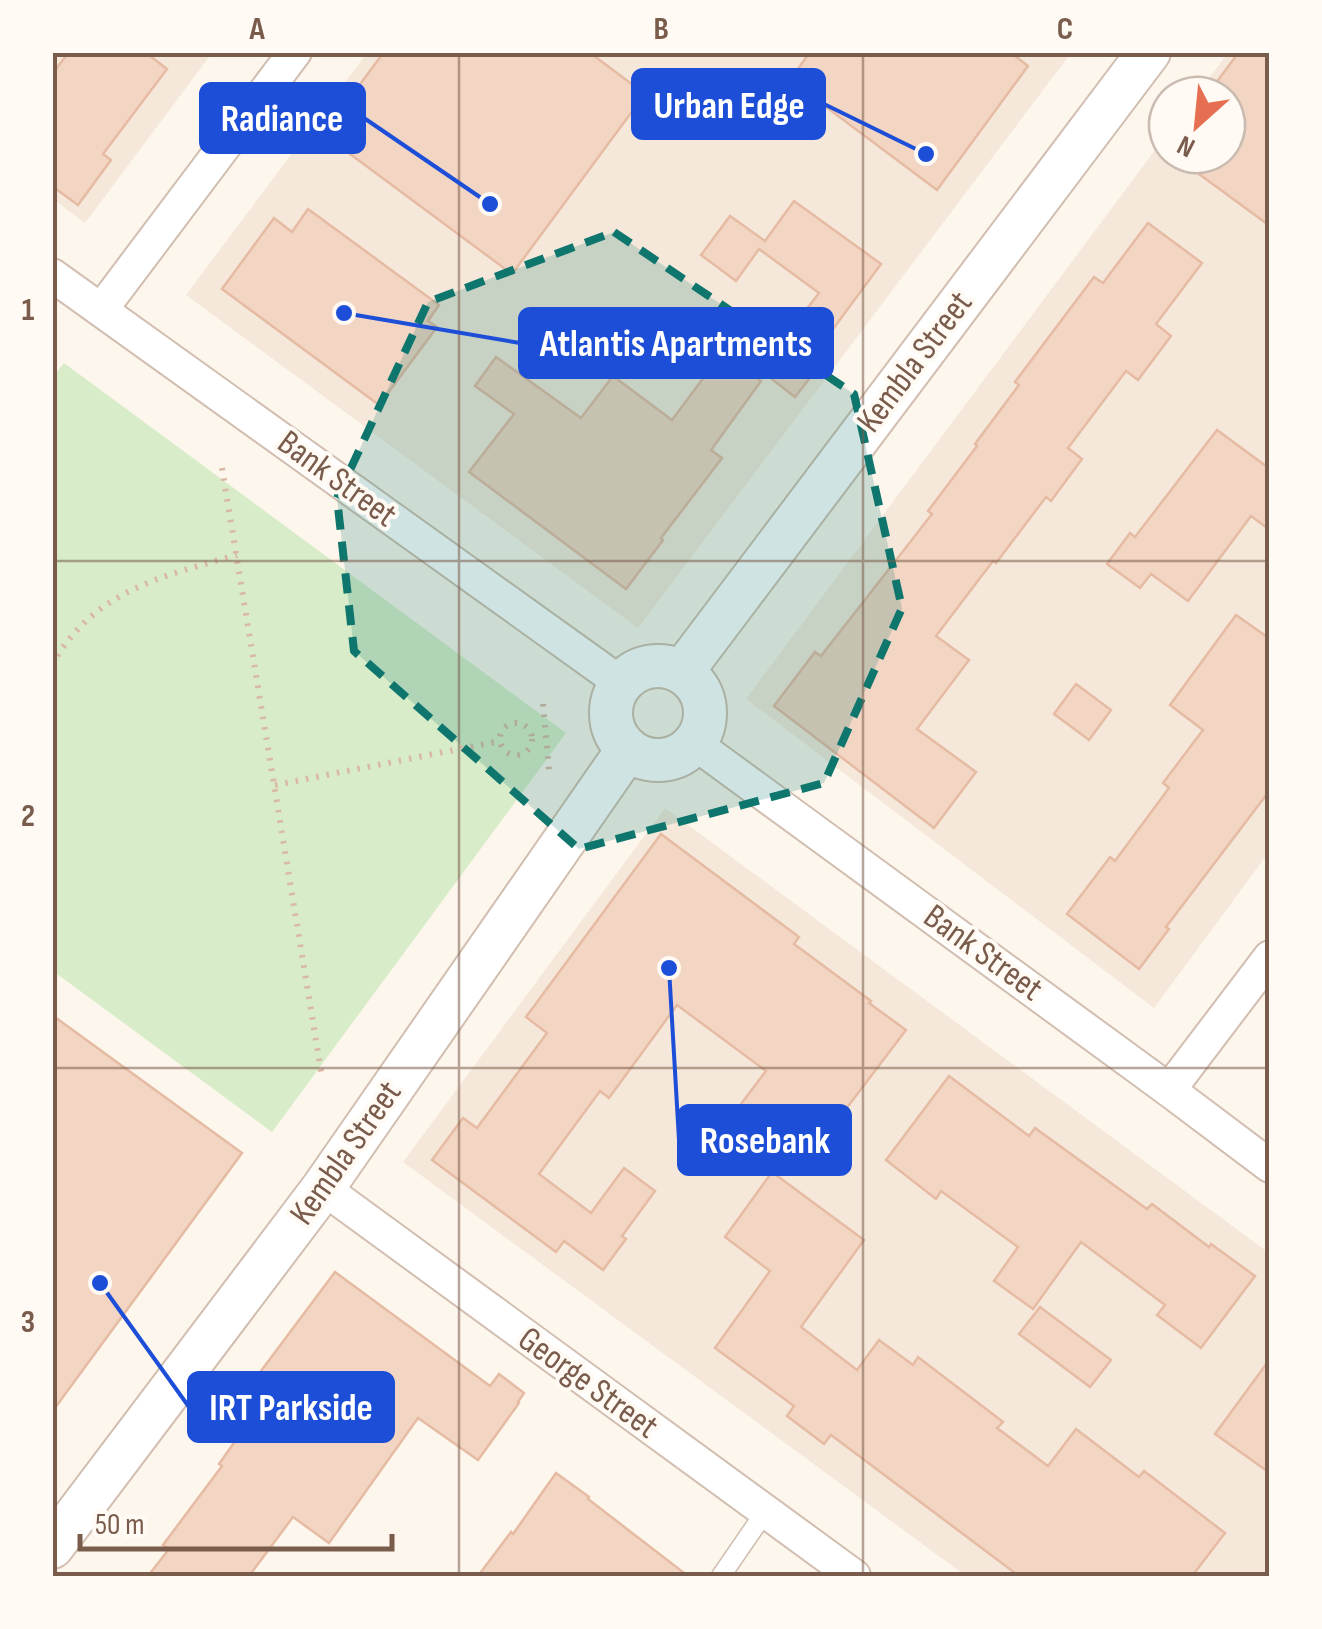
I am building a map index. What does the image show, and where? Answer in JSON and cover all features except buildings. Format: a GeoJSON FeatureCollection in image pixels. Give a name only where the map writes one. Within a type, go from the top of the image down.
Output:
{"type":"FeatureCollection","features":[{"type":"Feature","properties":{"kind":"street"},"geometry":{"type":"LineString","coordinates":[[101,310],[295,52]]}},
{"type":"Feature","properties":{"kind":"street","name":"Kembla Street"},"geometry":{"type":"LineString","coordinates":[[682,672],[1149,52]]}},
{"type":"Feature","properties":{"kind":"street","name":"Bank Street"},"geometry":{"type":"LineString","coordinates":[[52,275],[621,683]]}},
{"type":"Feature","properties":{"kind":"street"},"geometry":{"type":"LineString","coordinates":[[656,666],[682,672],[700,692],[704,705],[702,731],[694,743],[670,759],[655,760],[628,749],[618,738],[610,710],[621,683],[631,674],[656,666]]}},
{"type":"Feature","properties":{"kind":"street","name":"Bank Street"},"geometry":{"type":"LineString","coordinates":[[694,743],[1270,1166]]}},
{"type":"Feature","properties":{"kind":"street","name":"Kembla Street"},"geometry":{"type":"LineString","coordinates":[[52,1548],[323,1188],[628,749]]}},
{"type":"Feature","properties":{"kind":"street"},"geometry":{"type":"LineString","coordinates":[[1169,1090],[1270,957]]}},
{"type":"Feature","properties":{"kind":"street","name":"George Street"},"geometry":{"type":"LineString","coordinates":[[323,1188],[765,1512],[834,1571]]}},
{"type":"Feature","properties":{"kind":"lane"},"geometry":{"type":"LineString","coordinates":[[720,1576],[765,1512]]}},
{"type":"Feature","properties":{"kind":"path"},"geometry":{"type":"LineString","coordinates":[[222,468],[322,1076]]}},
{"type":"Feature","properties":{"kind":"path"},"geometry":{"type":"LineString","coordinates":[[52,664],[86,620],[114,598],[172,573],[237,555]]}},
{"type":"Feature","properties":{"kind":"path"},"geometry":{"type":"LineString","coordinates":[[542,704],[549,770]]}},
{"type":"Feature","properties":{"kind":"path"},"geometry":{"type":"LineString","coordinates":[[514,722],[529,728],[533,736],[528,751],[520,755],[506,752],[500,742],[500,732],[514,722]]}},
{"type":"Feature","properties":{"kind":"path"},"geometry":{"type":"LineString","coordinates":[[533,736],[546,735]]}},
{"type":"Feature","properties":{"kind":"path"},"geometry":{"type":"LineString","coordinates":[[275,785],[500,742]]}},
{"type":"Feature","properties":{"kind":"highlighted area"},"geometry":{"type":"Polygon","coordinates":[[[614,232],[854,394],[902,608],[824,783],[579,849],[354,651],[337,498],[428,302],[614,232]]]}},
{"type":"Feature","properties":{"kind":"shaded area"},"geometry":{"type":"Polygon","coordinates":[[[53,53],[212,53],[85,223],[53,199],[53,53]]]}},
{"type":"Feature","properties":{"kind":"shaded area"},"geometry":{"type":"Polygon","coordinates":[[[367,53],[1071,53],[638,628],[186,295],[367,53]]]}},
{"type":"Feature","properties":{"kind":"shaded area"},"geometry":{"type":"Polygon","coordinates":[[[1228,53],[1269,53],[1269,852],[1154,1008],[746,699],[1147,161],[1147,175],[1247,175],[1247,75],[1211,75],[1228,53]]]}},
{"type":"Feature","properties":{"kind":"shaded area"},"geometry":{"type":"Polygon","coordinates":[[[665,808],[1269,1253],[1269,1576],[966,1576],[403,1162],[665,808]]]}},
{"type":"Feature","properties":{"kind":"green space"},"geometry":{"type":"Polygon","coordinates":[[[64,363],[566,733],[272,1132],[53,971],[52,378],[64,363]]]}},
{"type":"Feature","properties":{"kind":"place","name":"Urban Edge"},"geometry":{"type":"Point","coordinates":[926,154]}},
{"type":"Feature","properties":{"kind":"place","name":"Radiance"},"geometry":{"type":"Point","coordinates":[490,204]}},
{"type":"Feature","properties":{"kind":"place","name":"Atlantis Apartments"},"geometry":{"type":"Point","coordinates":[344,313]}},
{"type":"Feature","properties":{"kind":"place","name":"Rosebank"},"geometry":{"type":"Point","coordinates":[669,968]}},
{"type":"Feature","properties":{"kind":"place","name":"IRT Parkside"},"geometry":{"type":"Point","coordinates":[100,1283]}}]}
